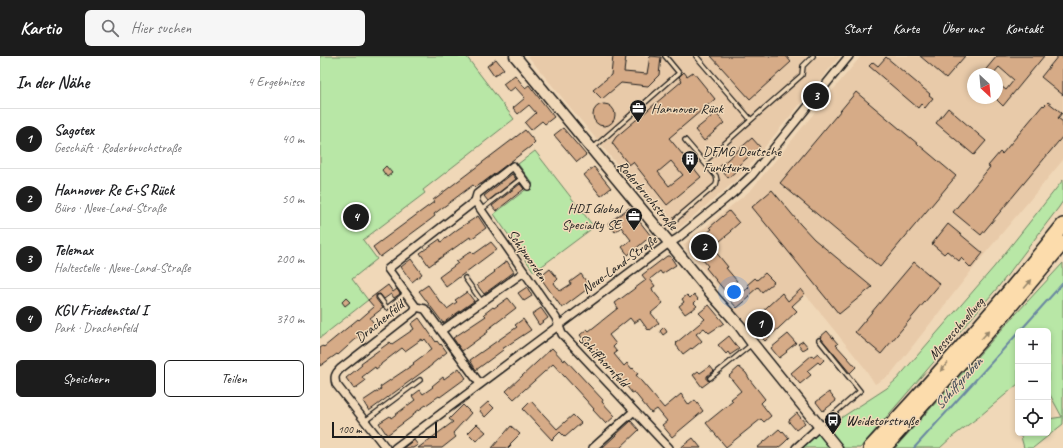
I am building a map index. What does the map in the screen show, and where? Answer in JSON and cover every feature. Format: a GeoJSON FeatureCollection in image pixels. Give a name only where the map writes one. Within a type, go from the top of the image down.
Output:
{"type":"FeatureCollection","features":[{"type":"Feature","properties":{"kind":"highway"},"geometry":{"type":"LineString","coordinates":[[1006,295],[1063,215]]}},
{"type":"Feature","properties":{"kind":"highway","name":"Messeschnellweg"},"geometry":{"type":"LineString","coordinates":[[870,448],[913,402],[1006,295],[1063,226]]}},
{"type":"Feature","properties":{"kind":"highway","name":"Messeschnellweg"},"geometry":{"type":"LineString","coordinates":[[884,448],[1004,314],[1063,243]]}},
{"type":"Feature","properties":{"kind":"street","name":"Roderbruchstraße"},"geometry":{"type":"LineString","coordinates":[[515,56],[734,319],[837,448]]}},
{"type":"Feature","properties":{"kind":"street","name":"Neue-Land-Straße"},"geometry":{"type":"LineString","coordinates":[[395,448],[678,238],[733,193],[752,175],[849,56]]}},
{"type":"Feature","properties":{"kind":"street"},"geometry":{"type":"LineString","coordinates":[[475,201],[477,194],[513,166],[528,186]]}},
{"type":"Feature","properties":{"kind":"street","name":"Schipworden"},"geometry":{"type":"LineString","coordinates":[[475,201],[556,318],[559,325]]}},
{"type":"Feature","properties":{"kind":"street","name":"Drachenfeld"},"geometry":{"type":"LineString","coordinates":[[386,448],[336,384],[335,375],[340,369],[416,308],[388,269],[475,201]]}},
{"type":"Feature","properties":{"kind":"street"},"geometry":{"type":"LineString","coordinates":[[441,331],[524,272]]}},
{"type":"Feature","properties":{"kind":"street"},"geometry":{"type":"LineString","coordinates":[[416,308],[425,309],[480,384]]}},
{"type":"Feature","properties":{"kind":"street","name":"Schiffhornfeld"},"geometry":{"type":"LineString","coordinates":[[559,325],[562,334],[668,448]]}},
{"type":"Feature","properties":{"kind":"street"},"geometry":{"type":"LineString","coordinates":[[592,448],[634,411]]}},
{"type":"Feature","properties":{"kind":"street"},"geometry":{"type":"LineString","coordinates":[[796,448],[820,426]]}},
{"type":"Feature","properties":{"kind":"lane"},"geometry":{"type":"LineString","coordinates":[[592,149],[679,73],[665,56]]}},
{"type":"Feature","properties":{"kind":"lane"},"geometry":{"type":"LineString","coordinates":[[696,56],[751,120]]}},
{"type":"Feature","properties":{"kind":"lane"},"geometry":{"type":"LineString","coordinates":[[704,162],[802,75],[803,66],[813,56]]}},
{"type":"Feature","properties":{"kind":"lane"},"geometry":{"type":"LineString","coordinates":[[676,219],[716,185],[717,181],[716,176],[685,140]]}},
{"type":"Feature","properties":{"kind":"lane"},"geometry":{"type":"LineString","coordinates":[[481,210],[522,178]]}},
{"type":"Feature","properties":{"kind":"lane"},"geometry":{"type":"LineString","coordinates":[[465,278],[482,302]]}},
{"type":"Feature","properties":{"kind":"lane"},"geometry":{"type":"LineString","coordinates":[[379,297],[387,308],[406,293]]}},
{"type":"Feature","properties":{"kind":"lane"},"geometry":{"type":"LineString","coordinates":[[819,340],[860,391],[820,426]]}},
{"type":"Feature","properties":{"kind":"lane"},"geometry":{"type":"LineString","coordinates":[[710,378],[753,344]]}},
{"type":"Feature","properties":{"kind":"lane"},"geometry":{"type":"LineString","coordinates":[[365,421],[420,380]]}},
{"type":"Feature","properties":{"kind":"shaded area"},"geometry":{"type":"Polygon","coordinates":[[[528,56],[840,56],[744,172],[678,229],[674,230],[670,229],[528,56]]]}},
{"type":"Feature","properties":{"kind":"shaded area"},"geometry":{"type":"Polygon","coordinates":[[[861,56],[1063,56],[1063,160],[983,256],[890,375],[875,384],[864,367],[805,294],[757,337],[724,298],[726,296],[683,245],[751,190],[861,56]]]}},
{"type":"Feature","properties":{"kind":"green space"},"geometry":{"type":"Polygon","coordinates":[[[320,56],[466,56],[514,119],[423,190],[425,193],[363,240],[377,259],[352,279],[368,300],[320,338],[320,56]]]}},
{"type":"Feature","properties":{"kind":"green space"},"geometry":{"type":"Polygon","coordinates":[[[535,151],[594,227],[534,272],[494,214],[533,184],[518,164],[535,151]]]}},
{"type":"Feature","properties":{"kind":"green space"},"geometry":{"type":"Polygon","coordinates":[[[1063,180],[1063,201],[1059,207],[999,286],[860,448],[796,448],[820,426],[824,431],[830,425],[887,388],[897,379],[994,267],[1063,180]]]}},
{"type":"Feature","properties":{"kind":"green space"},"geometry":{"type":"Polygon","coordinates":[[[1063,263],[1063,424],[1051,434],[1051,419],[1062,417],[1051,397],[1051,328],[1015,328],[1015,387],[940,448],[895,448],[1063,263]]]}},
{"type":"Feature","properties":{"kind":"green space"},"geometry":{"type":"Polygon","coordinates":[[[1021,436],[1048,436],[1033,448],[1024,448],[1021,436]]]}},
{"type":"Feature","properties":{"kind":"building"},"geometry":{"type":"Polygon","coordinates":[[[613,56],[626,56],[624,72],[647,74],[650,56],[661,57],[659,75],[648,86],[621,83],[602,99],[593,90],[611,75],[613,56]]]}},
{"type":"Feature","properties":{"kind":"building"},"geometry":{"type":"Polygon","coordinates":[[[711,56],[786,56],[791,62],[750,99],[711,56]]]}},
{"type":"Feature","properties":{"kind":"building"},"geometry":{"type":"Polygon","coordinates":[[[920,56],[965,56],[946,78],[920,56]]]}},
{"type":"Feature","properties":{"kind":"building"},"geometry":{"type":"Polygon","coordinates":[[[997,56],[1044,56],[1003,106],[1001,104],[1003,104],[1003,88],[1006,90],[1014,80],[1003,70],[1003,68],[987,68],[997,56]]]}},
{"type":"Feature","properties":{"kind":"building"},"geometry":{"type":"Polygon","coordinates":[[[1058,56],[1063,56],[1063,95],[1041,77],[1058,56]]]}},
{"type":"Feature","properties":{"kind":"building"},"geometry":{"type":"Polygon","coordinates":[[[886,57],[930,94],[929,95],[933,98],[925,108],[921,104],[918,108],[869,66],[873,62],[878,66],[886,57]]]}},
{"type":"Feature","properties":{"kind":"building"},"geometry":{"type":"Polygon","coordinates":[[[496,59],[504,69],[494,76],[487,66],[496,59]]]}},
{"type":"Feature","properties":{"kind":"building"},"geometry":{"type":"Polygon","coordinates":[[[684,72],[687,76],[693,72],[715,99],[669,138],[701,177],[667,205],[633,162],[629,165],[612,143],[616,137],[682,81],[679,77],[684,72]],[[671,161],[658,172],[669,186],[683,175],[671,161]]]}},
{"type":"Feature","properties":{"kind":"building"},"geometry":{"type":"Polygon","coordinates":[[[515,75],[525,88],[529,85],[554,117],[545,124],[542,121],[531,130],[525,123],[536,113],[529,105],[518,114],[513,108],[525,98],[515,87],[509,92],[503,84],[515,75]]]}},
{"type":"Feature","properties":{"kind":"building"},"geometry":{"type":"Polygon","coordinates":[[[856,92],[956,176],[880,267],[780,183],[856,92]]]}},
{"type":"Feature","properties":{"kind":"building"},"geometry":{"type":"Polygon","coordinates":[[[1048,102],[1062,113],[1058,118],[1063,122],[1063,136],[981,235],[953,212],[990,167],[988,166],[1000,152],[1002,154],[1043,105],[1044,106],[1048,102]]]}},
{"type":"Feature","properties":{"kind":"building"},"geometry":{"type":"Polygon","coordinates":[[[604,104],[612,107],[615,115],[612,123],[604,126],[596,123],[593,115],[596,107],[604,104]]]}},
{"type":"Feature","properties":{"kind":"building"},"geometry":{"type":"Polygon","coordinates":[[[948,108],[986,141],[974,155],[936,123],[948,108]]]}},
{"type":"Feature","properties":{"kind":"building"},"geometry":{"type":"Polygon","coordinates":[[[716,113],[724,123],[704,141],[695,130],[716,113]]]}},
{"type":"Feature","properties":{"kind":"building"},"geometry":{"type":"Polygon","coordinates":[[[563,128],[586,155],[577,162],[554,135],[563,128]]]}},
{"type":"Feature","properties":{"kind":"building"},"geometry":{"type":"Polygon","coordinates":[[[525,130],[535,142],[530,147],[481,184],[475,187],[473,185],[434,214],[435,216],[430,220],[380,257],[373,247],[434,202],[433,200],[525,130]]]}},
{"type":"Feature","properties":{"kind":"building"},"geometry":{"type":"Polygon","coordinates":[[[752,138],[760,147],[733,170],[735,172],[728,178],[719,167],[752,138]]]}},
{"type":"Feature","properties":{"kind":"building"},"geometry":{"type":"Polygon","coordinates":[[[386,166],[392,173],[387,177],[382,170],[386,166]]]}},
{"type":"Feature","properties":{"kind":"building"},"geometry":{"type":"Polygon","coordinates":[[[594,167],[611,188],[601,196],[584,175],[594,167]]]}},
{"type":"Feature","properties":{"kind":"building"},"geometry":{"type":"Polygon","coordinates":[[[512,174],[516,179],[488,201],[484,196],[512,174]]]}},
{"type":"Feature","properties":{"kind":"building"},"geometry":{"type":"Polygon","coordinates":[[[520,184],[524,189],[496,211],[492,206],[520,184]]]}},
{"type":"Feature","properties":{"kind":"building"},"geometry":{"type":"Polygon","coordinates":[[[772,190],[814,239],[872,287],[839,314],[752,207],[772,190]]]}},
{"type":"Feature","properties":{"kind":"building"},"geometry":{"type":"Polygon","coordinates":[[[629,208],[651,236],[628,255],[622,247],[631,240],[621,227],[615,232],[608,223],[629,208]]]}},
{"type":"Feature","properties":{"kind":"building"},"geometry":{"type":"Polygon","coordinates":[[[729,211],[739,223],[730,231],[731,232],[715,245],[718,248],[715,251],[737,281],[729,287],[738,297],[749,287],[747,285],[755,278],[757,280],[765,273],[774,282],[762,292],[758,287],[749,295],[750,297],[737,308],[728,298],[730,297],[706,268],[708,266],[693,248],[693,244],[712,229],[710,227],[729,211]]]}},
{"type":"Feature","properties":{"kind":"building"},"geometry":{"type":"Polygon","coordinates":[[[478,216],[486,228],[471,239],[470,237],[429,266],[420,253],[440,239],[441,242],[478,216]]]}},
{"type":"Feature","properties":{"kind":"building"},"geometry":{"type":"Polygon","coordinates":[[[948,224],[983,253],[971,268],[961,258],[959,261],[947,251],[944,254],[932,244],[948,224]]]}},
{"type":"Feature","properties":{"kind":"building"},"geometry":{"type":"Polygon","coordinates":[[[491,242],[497,249],[446,287],[439,277],[471,251],[474,254],[491,242]]]}},
{"type":"Feature","properties":{"kind":"building"},"geometry":{"type":"Polygon","coordinates":[[[667,256],[670,256],[676,265],[662,274],[660,271],[650,279],[655,286],[652,288],[653,291],[663,303],[651,313],[659,323],[648,330],[640,319],[634,323],[630,318],[609,335],[616,344],[613,347],[617,352],[614,354],[624,366],[627,363],[632,369],[633,368],[638,374],[636,375],[664,408],[681,394],[689,405],[695,400],[703,411],[672,437],[662,425],[667,421],[657,409],[651,413],[634,392],[632,393],[625,384],[624,385],[594,349],[592,351],[580,335],[587,329],[589,331],[618,308],[615,303],[646,280],[642,275],[667,256]]]}},
{"type":"Feature","properties":{"kind":"building"},"geometry":{"type":"Polygon","coordinates":[[[411,259],[422,274],[412,282],[401,267],[411,259]]]}},
{"type":"Feature","properties":{"kind":"building"},"geometry":{"type":"Polygon","coordinates":[[[507,261],[514,272],[484,294],[477,285],[507,261]]]}},
{"type":"Feature","properties":{"kind":"building"},"geometry":{"type":"Polygon","coordinates":[[[914,262],[940,284],[881,354],[855,332],[914,262]]]}},
{"type":"Feature","properties":{"kind":"building"},"geometry":{"type":"Polygon","coordinates":[[[550,269],[558,279],[554,283],[560,291],[571,284],[570,282],[581,274],[590,287],[562,308],[540,277],[550,269]]]}},
{"type":"Feature","properties":{"kind":"building"},"geometry":{"type":"Polygon","coordinates":[[[388,285],[393,292],[397,289],[400,294],[394,298],[391,294],[384,299],[380,294],[376,295],[376,299],[383,308],[370,318],[375,325],[367,332],[366,330],[338,355],[337,354],[320,366],[320,348],[323,346],[324,347],[374,307],[368,300],[388,285]]]}},
{"type":"Feature","properties":{"kind":"building"},"geometry":{"type":"Polygon","coordinates":[[[428,285],[447,309],[457,302],[455,300],[467,292],[474,301],[443,323],[419,291],[428,285]]]}},
{"type":"Feature","properties":{"kind":"building"},"geometry":{"type":"Polygon","coordinates":[[[527,287],[532,296],[524,301],[518,293],[527,287]]]}},
{"type":"Feature","properties":{"kind":"building"},"geometry":{"type":"Polygon","coordinates":[[[801,289],[805,294],[792,306],[797,311],[765,341],[759,335],[763,332],[753,320],[782,293],[788,301],[801,289]]]}},
{"type":"Feature","properties":{"kind":"building"},"geometry":{"type":"Polygon","coordinates":[[[694,294],[698,299],[694,303],[697,306],[685,314],[679,306],[684,302],[682,299],[687,295],[690,298],[694,294]]]}},
{"type":"Feature","properties":{"kind":"building"},"geometry":{"type":"Polygon","coordinates":[[[346,298],[350,302],[345,306],[342,302],[346,298]]]}},
{"type":"Feature","properties":{"kind":"building"},"geometry":{"type":"Polygon","coordinates":[[[508,298],[516,308],[487,330],[488,332],[462,351],[453,338],[486,316],[484,314],[508,298]]]}},
{"type":"Feature","properties":{"kind":"building"},"geometry":{"type":"Polygon","coordinates":[[[709,305],[724,323],[709,333],[704,328],[696,334],[702,341],[683,354],[676,343],[705,319],[699,313],[709,305]]]}},
{"type":"Feature","properties":{"kind":"building"},"geometry":{"type":"Polygon","coordinates":[[[541,308],[548,318],[539,325],[532,314],[541,308]]]}},
{"type":"Feature","properties":{"kind":"building"},"geometry":{"type":"Polygon","coordinates":[[[419,318],[436,342],[437,341],[440,345],[441,344],[447,352],[432,365],[369,411],[363,401],[381,389],[380,387],[414,364],[413,363],[432,349],[425,339],[423,341],[422,339],[405,351],[402,348],[376,369],[375,367],[362,377],[365,381],[354,389],[346,378],[362,365],[361,363],[390,342],[392,344],[414,329],[411,324],[419,318]]]}},
{"type":"Feature","properties":{"kind":"building"},"geometry":{"type":"Polygon","coordinates":[[[523,319],[531,330],[502,349],[503,350],[476,370],[470,360],[517,327],[515,325],[523,319]]]}},
{"type":"Feature","properties":{"kind":"building"},"geometry":{"type":"Polygon","coordinates":[[[664,327],[667,332],[663,335],[660,331],[664,327]]]}},
{"type":"Feature","properties":{"kind":"building"},"geometry":{"type":"Polygon","coordinates":[[[827,331],[838,344],[836,345],[856,367],[850,373],[820,337],[827,331]]]}},
{"type":"Feature","properties":{"kind":"building"},"geometry":{"type":"Polygon","coordinates":[[[788,334],[796,343],[779,358],[771,348],[788,334]]]}},
{"type":"Feature","properties":{"kind":"building"},"geometry":{"type":"Polygon","coordinates":[[[729,336],[739,349],[730,355],[728,352],[726,354],[718,345],[729,336]]]}},
{"type":"Feature","properties":{"kind":"building"},"geometry":{"type":"Polygon","coordinates":[[[803,341],[808,347],[803,350],[798,344],[803,341]]]}},
{"type":"Feature","properties":{"kind":"building"},"geometry":{"type":"Polygon","coordinates":[[[552,348],[564,361],[565,359],[603,400],[602,402],[615,416],[606,424],[553,364],[514,399],[506,391],[552,348]]]}},
{"type":"Feature","properties":{"kind":"building"},"geometry":{"type":"Polygon","coordinates":[[[818,353],[824,360],[820,364],[818,362],[807,371],[811,375],[800,384],[791,373],[812,355],[813,357],[818,353]]]}},
{"type":"Feature","properties":{"kind":"building"},"geometry":{"type":"Polygon","coordinates":[[[710,366],[714,371],[707,376],[707,380],[710,381],[702,387],[693,375],[698,371],[700,373],[710,366]]]}},
{"type":"Feature","properties":{"kind":"building"},"geometry":{"type":"Polygon","coordinates":[[[739,367],[746,373],[765,399],[761,403],[771,416],[764,422],[761,419],[726,447],[706,423],[733,401],[731,399],[741,391],[729,376],[739,367]]]}},
{"type":"Feature","properties":{"kind":"building"},"geometry":{"type":"Polygon","coordinates":[[[459,368],[466,378],[413,414],[414,415],[387,435],[379,423],[390,416],[391,418],[415,400],[412,396],[420,390],[423,394],[443,377],[444,379],[459,368]]]}},
{"type":"Feature","properties":{"kind":"building"},"geometry":{"type":"Polygon","coordinates":[[[829,392],[836,401],[823,411],[816,402],[829,392]]]}},
{"type":"Feature","properties":{"kind":"building"},"geometry":{"type":"Polygon","coordinates":[[[531,401],[557,429],[573,415],[581,423],[565,437],[560,432],[552,440],[523,409],[531,401]]]}},
{"type":"Feature","properties":{"kind":"building"},"geometry":{"type":"Polygon","coordinates":[[[488,402],[494,408],[485,417],[479,410],[488,402]]]}},
{"type":"Feature","properties":{"kind":"building"},"geometry":{"type":"Polygon","coordinates":[[[463,405],[471,413],[453,433],[456,437],[442,448],[418,448],[453,422],[449,419],[463,405]]]}},
{"type":"Feature","properties":{"kind":"building"},"geometry":{"type":"Polygon","coordinates":[[[797,413],[805,423],[796,430],[789,420],[797,413]]]}},
{"type":"Feature","properties":{"kind":"building"},"geometry":{"type":"Polygon","coordinates":[[[631,421],[639,430],[620,448],[602,448],[631,421]]]}},
{"type":"Feature","properties":{"kind":"building"},"geometry":{"type":"Polygon","coordinates":[[[477,424],[486,432],[476,441],[468,433],[477,424]]]}},
{"type":"Feature","properties":{"kind":"building"},"geometry":{"type":"Polygon","coordinates":[[[511,426],[520,434],[510,444],[511,445],[508,448],[492,448],[511,426]]]}},
{"type":"Feature","properties":{"kind":"building"},"geometry":{"type":"Polygon","coordinates":[[[779,429],[789,438],[784,443],[778,448],[757,448],[779,429]]]}},
{"type":"Feature","properties":{"kind":"building"},"geometry":{"type":"Polygon","coordinates":[[[693,438],[701,448],[680,448],[693,438]]]}},
{"type":"Feature","properties":{"kind":"building"},"geometry":{"type":"Polygon","coordinates":[[[414,440],[418,445],[413,448],[403,448],[414,440]]]}},
{"type":"Feature","properties":{"kind":"waterway","name":"Schiffgraben"},"geometry":{"type":"LineString","coordinates":[[1023,328],[1063,283]]}},
{"type":"Feature","properties":{"kind":"waterway","name":"Schiffgraben"},"geometry":{"type":"LineString","coordinates":[[914,448],[1015,336]]}},
{"type":"Feature","properties":{"kind":"place","name":"Telemax"},"geometry":{"type":"Point","coordinates":[816,96]}},
{"type":"Feature","properties":{"kind":"place","name":"Hannover Rück"},"geometry":{"type":"Point","coordinates":[638,123]}},
{"type":"Feature","properties":{"kind":"place","name":"DFMG Deutsche Funkturm"},"geometry":{"type":"Point","coordinates":[690,174]}},
{"type":"Feature","properties":{"kind":"place","name":"KGV Friedenstal I"},"geometry":{"type":"Point","coordinates":[356,217]}},
{"type":"Feature","properties":{"kind":"place","name":"HDI Global Specialty SE"},"geometry":{"type":"Point","coordinates":[634,231]}},
{"type":"Feature","properties":{"kind":"place","name":"Hannover Re E+S Rück"},"geometry":{"type":"Point","coordinates":[704,247]}},
{"type":"Feature","properties":{"kind":"place","name":"Sagotex"},"geometry":{"type":"Point","coordinates":[760,324]}},
{"type":"Feature","properties":{"kind":"place","name":"Weidetorstraße"},"geometry":{"type":"Point","coordinates":[833,435]}}]}
